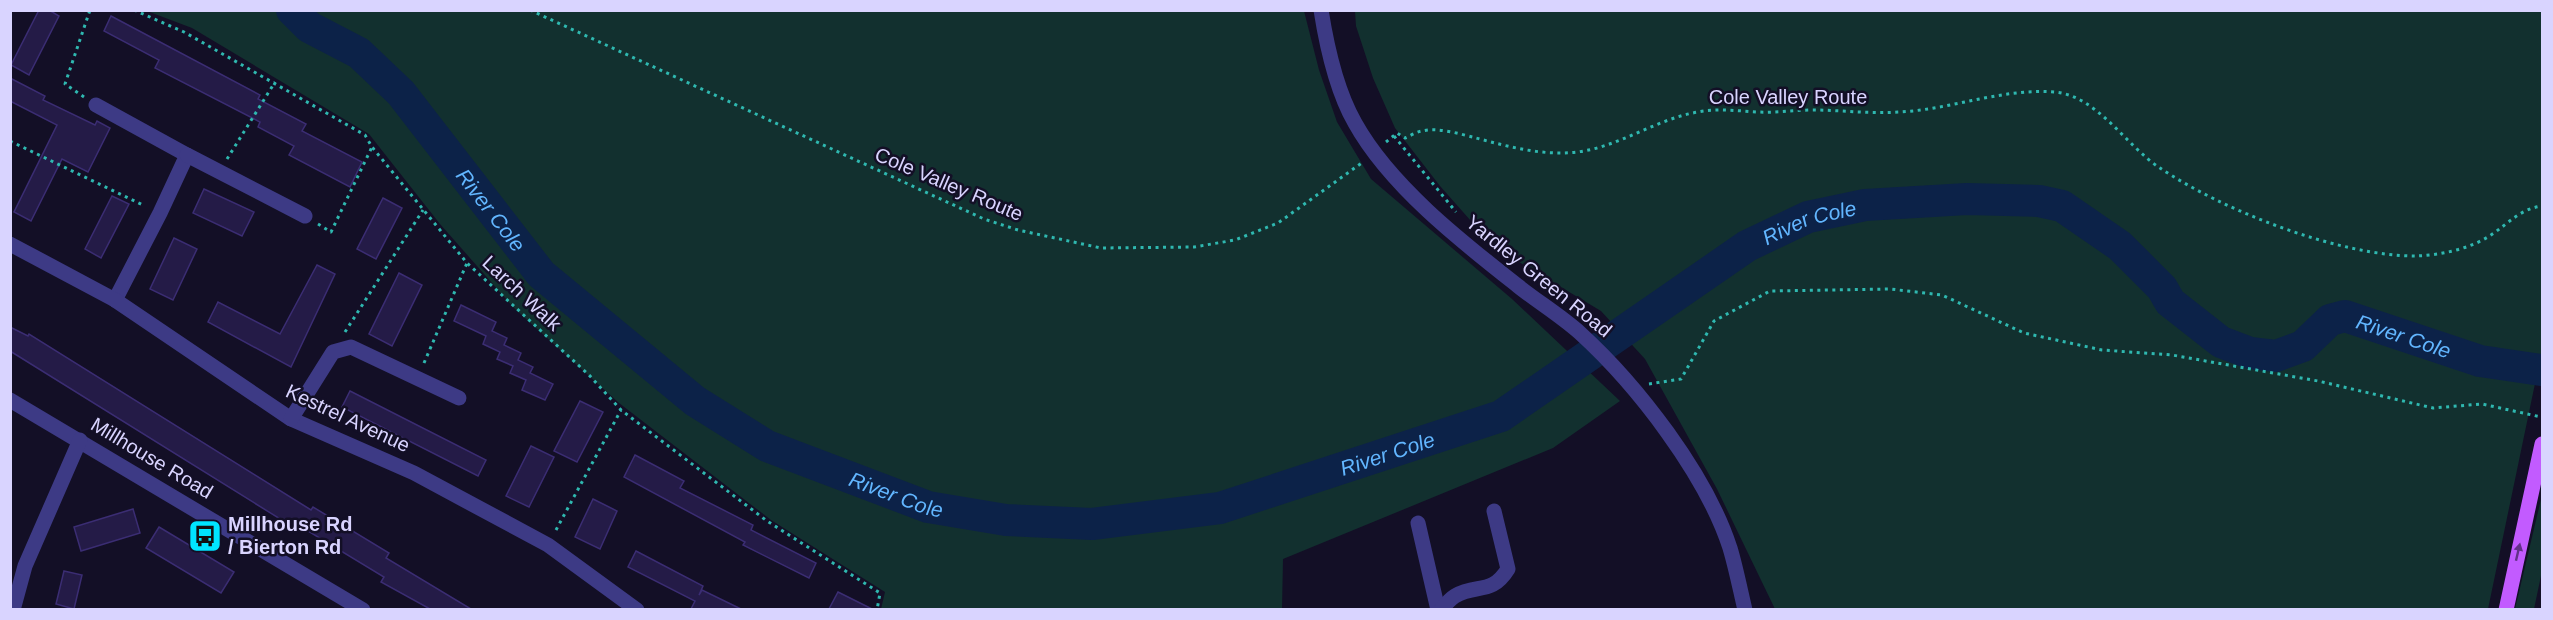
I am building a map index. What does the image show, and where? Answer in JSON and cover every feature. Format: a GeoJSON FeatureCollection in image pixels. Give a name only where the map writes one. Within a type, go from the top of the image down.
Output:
{"type":"FeatureCollection","features":[{"type":"Feature","properties":{"kind":"main road"},"geometry":{"type":"LineString","coordinates":[[2506,609],[2542,444]]}},
{"type":"Feature","properties":{"kind":"street","name":"Yardley Green Road"},"geometry":{"type":"LineString","coordinates":[[1321,10],[1338,84],[1354,123],[1374,152],[1432,215],[1579,332],[1617,370],[1664,427],[1700,483],[1730,546],[1745,609]]}},
{"type":"Feature","properties":{"kind":"street"},"geometry":{"type":"LineString","coordinates":[[96,105],[218,173],[305,216]]}},
{"type":"Feature","properties":{"kind":"street"},"geometry":{"type":"LineString","coordinates":[[115,300],[187,155]]}},
{"type":"Feature","properties":{"kind":"street","name":"Kestrel Avenue"},"geometry":{"type":"LineString","coordinates":[[10,244],[115,300],[291,419],[414,472],[548,545],[637,609]]}},
{"type":"Feature","properties":{"kind":"street"},"geometry":{"type":"LineString","coordinates":[[291,419],[333,352],[351,347],[459,398]]}},
{"type":"Feature","properties":{"kind":"street","name":"Millhouse Road"},"geometry":{"type":"LineString","coordinates":[[10,400],[363,609]]}},
{"type":"Feature","properties":{"kind":"street"},"geometry":{"type":"LineString","coordinates":[[14,609],[25,566],[80,440]]}},
{"type":"Feature","properties":{"kind":"street"},"geometry":{"type":"LineString","coordinates":[[1418,523],[1440,609],[1455,596],[1490,587],[1500,582],[1508,568],[1494,511]]}},
{"type":"Feature","properties":{"kind":"path"},"geometry":{"type":"LineString","coordinates":[[90,10],[65,84],[96,105]]}},
{"type":"Feature","properties":{"kind":"path","name":"Larch Walk"},"geometry":{"type":"LineString","coordinates":[[134,10],[184,32],[276,82],[365,135],[372,147],[467,263],[589,375],[621,410],[766,522],[880,593],[876,609]]}},
{"type":"Feature","properties":{"kind":"path","name":"Cole Valley Route"},"geometry":{"type":"LineString","coordinates":[[530,10],[984,219],[1018,230],[1101,248],[1194,247],[1235,240],[1278,223],[1397,133],[1405,138],[1423,130],[1451,132],[1531,152],[1560,154],[1584,151],[1694,112],[1929,110],[2018,93],[2055,92],[2076,98],[2099,114],[2129,144],[2159,168],[2211,198],[2262,221],[2370,253],[2418,256],[2460,249],[2489,236],[2522,211],[2542,206]]}},
{"type":"Feature","properties":{"kind":"path"},"geometry":{"type":"LineString","coordinates":[[218,173],[276,82]]}},
{"type":"Feature","properties":{"kind":"path"},"geometry":{"type":"LineString","coordinates":[[1394,136],[1458,214]]}},
{"type":"Feature","properties":{"kind":"path"},"geometry":{"type":"LineString","coordinates":[[10,141],[160,213]]}},
{"type":"Feature","properties":{"kind":"path"},"geometry":{"type":"LineString","coordinates":[[305,216],[331,232],[372,147]]}},
{"type":"Feature","properties":{"kind":"path"},"geometry":{"type":"LineString","coordinates":[[333,352],[423,210]]}},
{"type":"Feature","properties":{"kind":"path"},"geometry":{"type":"LineString","coordinates":[[418,377],[467,263]]}},
{"type":"Feature","properties":{"kind":"path"},"geometry":{"type":"LineString","coordinates":[[1647,385],[1681,379],[1714,321],[1770,291],[1890,289],[1942,295],[2024,333],[2102,350],[2205,361],[2318,381],[2433,408],[2482,404],[2541,417]]}},
{"type":"Feature","properties":{"kind":"path"},"geometry":{"type":"LineString","coordinates":[[548,545],[621,410]]}},
{"type":"Feature","properties":{"kind":"green space"},"geometry":{"type":"Polygon","coordinates":[[[147,11],[1304,11],[1319,70],[1337,122],[1371,179],[1512,299],[1620,401],[1553,448],[1283,559],[1282,609],[881,609],[885,592],[771,520],[619,403],[514,308],[440,224],[369,134],[192,28],[147,11]]]}},
{"type":"Feature","properties":{"kind":"green space"},"geometry":{"type":"Polygon","coordinates":[[[1355,11],[2542,11],[2542,350],[2488,609],[1775,609],[1717,489],[1645,359],[1601,311],[1494,247],[1440,186],[1395,128],[1373,78],[1356,26],[1355,11]]]}},
{"type":"Feature","properties":{"kind":"green space"},"geometry":{"type":"Polygon","coordinates":[[[2542,495],[2542,571],[2534,609],[2515,609],[2542,495]]]}},
{"type":"Feature","properties":{"kind":"building"},"geometry":{"type":"Polygon","coordinates":[[[39,10],[49,10],[59,16],[29,75],[11,65],[39,10]]]}},
{"type":"Feature","properties":{"kind":"building"},"geometry":{"type":"Polygon","coordinates":[[[111,16],[260,95],[258,99],[306,124],[302,131],[362,162],[350,187],[289,155],[294,146],[258,127],[260,122],[155,68],[159,60],[104,31],[111,16]]]}},
{"type":"Feature","properties":{"kind":"building"},"geometry":{"type":"Polygon","coordinates":[[[10,78],[45,96],[43,100],[95,125],[97,121],[110,128],[88,172],[62,159],[31,221],[14,212],[57,125],[10,101],[10,78]]]}},
{"type":"Feature","properties":{"kind":"building"},"geometry":{"type":"Polygon","coordinates":[[[204,189],[254,212],[242,236],[193,213],[204,189]]]}},
{"type":"Feature","properties":{"kind":"building"},"geometry":{"type":"Polygon","coordinates":[[[112,196],[129,204],[101,258],[85,249],[112,196]]]}},
{"type":"Feature","properties":{"kind":"building"},"geometry":{"type":"Polygon","coordinates":[[[383,198],[402,208],[376,259],[357,249],[383,198]]]}},
{"type":"Feature","properties":{"kind":"building"},"geometry":{"type":"Polygon","coordinates":[[[174,238],[197,249],[173,300],[150,289],[174,238]]]}},
{"type":"Feature","properties":{"kind":"building"},"geometry":{"type":"Polygon","coordinates":[[[317,265],[335,274],[291,367],[208,322],[218,302],[280,334],[317,265]]]}},
{"type":"Feature","properties":{"kind":"building"},"geometry":{"type":"Polygon","coordinates":[[[399,273],[422,285],[392,346],[369,334],[399,273]]]}},
{"type":"Feature","properties":{"kind":"building"},"geometry":{"type":"Polygon","coordinates":[[[461,305],[496,322],[492,331],[507,338],[504,345],[521,353],[518,360],[533,367],[530,373],[553,384],[545,400],[522,390],[526,380],[510,373],[513,366],[497,359],[500,352],[483,344],[486,336],[454,321],[461,305]]]}},
{"type":"Feature","properties":{"kind":"building"},"geometry":{"type":"Polygon","coordinates":[[[10,327],[28,336],[29,334],[311,510],[313,507],[389,553],[386,558],[471,609],[430,609],[381,582],[384,577],[295,523],[293,527],[10,351],[10,327]]]}},
{"type":"Feature","properties":{"kind":"building"},"geometry":{"type":"Polygon","coordinates":[[[350,391],[486,460],[478,476],[342,407],[350,391]]]}},
{"type":"Feature","properties":{"kind":"building"},"geometry":{"type":"Polygon","coordinates":[[[580,401],[603,412],[577,462],[554,451],[580,401]]]}},
{"type":"Feature","properties":{"kind":"building"},"geometry":{"type":"Polygon","coordinates":[[[531,446],[554,457],[529,507],[506,496],[531,446]]]}},
{"type":"Feature","properties":{"kind":"building"},"geometry":{"type":"Polygon","coordinates":[[[635,455],[684,481],[680,488],[753,525],[751,530],[816,563],[809,578],[743,545],[745,542],[624,477],[635,455]]]}},
{"type":"Feature","properties":{"kind":"building"},"geometry":{"type":"Polygon","coordinates":[[[593,499],[617,511],[600,549],[575,537],[593,499]]]}},
{"type":"Feature","properties":{"kind":"building"},"geometry":{"type":"Polygon","coordinates":[[[133,509],[140,533],[81,551],[74,527],[133,509]]]}},
{"type":"Feature","properties":{"kind":"building"},"geometry":{"type":"Polygon","coordinates":[[[159,527],[234,572],[221,593],[146,548],[159,527]]]}},
{"type":"Feature","properties":{"kind":"building"},"geometry":{"type":"Polygon","coordinates":[[[636,551],[703,586],[699,595],[702,590],[741,609],[691,609],[695,601],[628,567],[636,551]]]}},
{"type":"Feature","properties":{"kind":"building"},"geometry":{"type":"Polygon","coordinates":[[[64,571],[82,575],[74,609],[56,604],[64,571]]]}},
{"type":"Feature","properties":{"kind":"building"},"geometry":{"type":"Polygon","coordinates":[[[838,592],[872,609],[829,609],[838,592]]]}},
{"type":"Feature","properties":{"kind":"waterway","name":"River Cole"},"geometry":{"type":"LineString","coordinates":[[292,10],[309,27],[359,53],[401,93],[541,274],[695,401],[767,446],[928,507],[1006,520],[1092,524],[1220,508],[1501,416],[1747,246],[1808,217],[1865,205],[1967,199],[2039,201],[2062,206],[2120,246],[2162,288],[2170,302],[2221,342],[2250,353],[2276,356],[2303,346],[2330,320],[2345,316],[2480,361],[2541,370]]}},
{"type":"Feature","properties":{"kind":"place","name":"Millhouse Rd / Bierton Rd"},"geometry":{"type":"Point","coordinates":[205,536]}}]}
